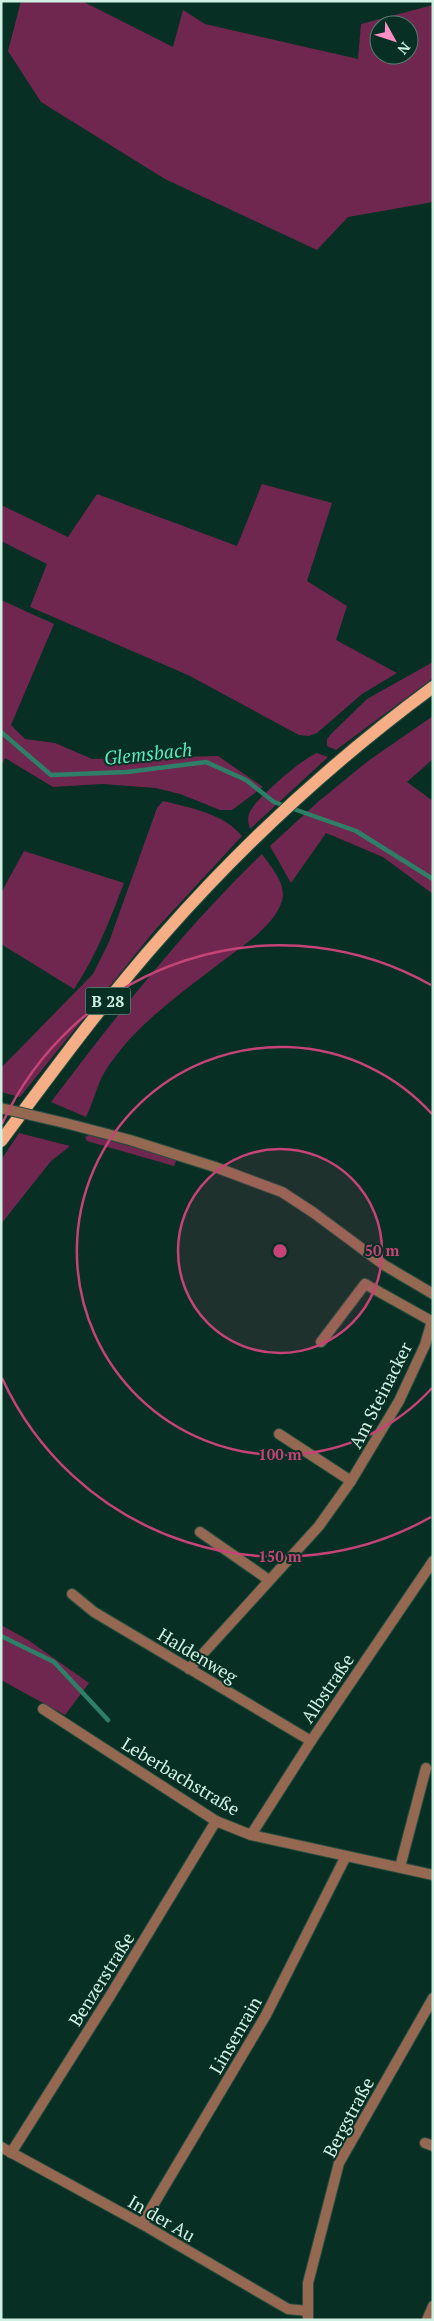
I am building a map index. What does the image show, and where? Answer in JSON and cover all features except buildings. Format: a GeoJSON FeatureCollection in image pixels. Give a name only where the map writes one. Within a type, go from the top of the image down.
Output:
{"type":"FeatureCollection","features":[{"type":"Feature","properties":{"kind":"main road","name":"B 28"},"geometry":{"type":"LineString","coordinates":[[1,1141],[114,993],[161,937],[224,869],[295,800],[389,721],[433,687]]}},
{"type":"Feature","properties":{"kind":"street"},"geometry":{"type":"LineString","coordinates":[[1,1108],[130,1140],[252,1179],[282,1192],[314,1212],[400,1275],[433,1294]]}},
{"type":"Feature","properties":{"kind":"street","name":"Am Steinacker"},"geometry":{"type":"LineString","coordinates":[[189,1669],[320,1526],[351,1481],[399,1401],[425,1345],[432,1322],[365,1284],[321,1342]]}},
{"type":"Feature","properties":{"kind":"street"},"geometry":{"type":"LineString","coordinates":[[279,1434],[351,1481]]}},
{"type":"Feature","properties":{"kind":"street"},"geometry":{"type":"LineString","coordinates":[[200,1532],[270,1580]]}},
{"type":"Feature","properties":{"kind":"street","name":"Albstraße"},"geometry":{"type":"LineString","coordinates":[[251,1835],[311,1741],[433,1561]]}},
{"type":"Feature","properties":{"kind":"street","name":"Haldenweg"},"geometry":{"type":"LineString","coordinates":[[72,1594],[94,1612],[311,1741]]}},
{"type":"Feature","properties":{"kind":"street","name":"Leberbachstraße"},"geometry":{"type":"LineString","coordinates":[[43,1709],[216,1821],[251,1835],[400,1866],[433,1875]]}},
{"type":"Feature","properties":{"kind":"street"},"geometry":{"type":"LineString","coordinates":[[400,1866],[426,1768]]}},
{"type":"Feature","properties":{"kind":"street","name":"Benzerstraße"},"geometry":{"type":"LineString","coordinates":[[11,2153],[106,2003],[216,1821]]}},
{"type":"Feature","properties":{"kind":"street","name":"Linsenrain"},"geometry":{"type":"LineString","coordinates":[[142,2224],[269,2010],[346,1856]]}},
{"type":"Feature","properties":{"kind":"street","name":"Bergstraße"},"geometry":{"type":"LineString","coordinates":[[308,2315],[308,2283],[339,2163],[433,1998]]}},
{"type":"Feature","properties":{"kind":"street","name":"In der Au"},"geometry":{"type":"LineString","coordinates":[[1,2147],[142,2224],[288,2310],[308,2315]]}},
{"type":"Feature","properties":{"kind":"street"},"geometry":{"type":"LineString","coordinates":[[427,2320],[433,2306]]}},
{"type":"Feature","properties":{"kind":"shaded area"},"geometry":{"type":"Polygon","coordinates":[[[21,1],[82,1],[173,47],[183,10],[205,24],[358,59],[361,24],[369,22],[369,65],[419,65],[419,15],[395,15],[433,5],[433,202],[348,217],[317,250],[165,179],[41,102],[8,51],[21,1]]]}},
{"type":"Feature","properties":{"kind":"shaded area"},"geometry":{"type":"Polygon","coordinates":[[[262,484],[332,503],[307,581],[347,606],[336,640],[397,673],[362,694],[317,733],[309,736],[299,735],[188,675],[30,607],[47,564],[1,541],[1,505],[68,537],[97,494],[237,546],[262,484]]]}},
{"type":"Feature","properties":{"kind":"shaded area"},"geometry":{"type":"Polygon","coordinates":[[[1,600],[54,624],[11,725],[25,739],[55,743],[92,759],[218,756],[263,787],[232,810],[220,810],[180,794],[156,788],[102,784],[53,787],[5,758],[1,767],[1,600]]]}},
{"type":"Feature","properties":{"kind":"shaded area"},"geometry":{"type":"Polygon","coordinates":[[[433,662],[433,678],[336,750],[327,746],[327,739],[331,734],[367,699],[433,662]]]}},
{"type":"Feature","properties":{"kind":"shaded area"},"geometry":{"type":"Polygon","coordinates":[[[433,716],[433,759],[407,782],[433,801],[433,894],[383,857],[326,833],[291,883],[270,846],[319,801],[368,761],[433,716]]]}},
{"type":"Feature","properties":{"kind":"shaded area"},"geometry":{"type":"Polygon","coordinates":[[[317,753],[328,757],[250,829],[249,815],[255,804],[292,770],[317,753]]]}},
{"type":"Feature","properties":{"kind":"shaded area"},"geometry":{"type":"Polygon","coordinates":[[[163,801],[205,812],[225,822],[242,836],[155,930],[20,1097],[1,1092],[1,1068],[93,974],[109,942],[157,808],[163,801]]]}},
{"type":"Feature","properties":{"kind":"shaded area"},"geometry":{"type":"Polygon","coordinates":[[[24,851],[124,883],[96,951],[74,989],[1,944],[1,893],[24,851]]]}},
{"type":"Feature","properties":{"kind":"shaded area"},"geometry":{"type":"Polygon","coordinates":[[[262,854],[277,876],[283,895],[282,901],[271,921],[253,938],[159,1011],[128,1041],[112,1060],[100,1081],[86,1117],[51,1102],[126,1005],[178,943],[262,854]]]}},
{"type":"Feature","properties":{"kind":"shaded area"},"geometry":{"type":"Polygon","coordinates":[[[19,1133],[70,1146],[51,1161],[1,1224],[1,1160],[19,1133]]]}},
{"type":"Feature","properties":{"kind":"shaded area"},"geometry":{"type":"Polygon","coordinates":[[[89,1135],[177,1159],[174,1166],[87,1141],[85,1137],[89,1135]]]}},
{"type":"Feature","properties":{"kind":"shaded area"},"geometry":{"type":"Polygon","coordinates":[[[1,1625],[28,1640],[89,1683],[65,1715],[1,1680],[1,1625]]]}},
{"type":"Feature","properties":{"kind":"waterway","name":"Glemsbach"},"geometry":{"type":"LineString","coordinates":[[1,732],[51,775],[127,772],[206,762],[246,780],[274,802],[356,831],[433,879]]}},
{"type":"Feature","properties":{"kind":"waterway"},"geometry":{"type":"LineString","coordinates":[[1,1636],[54,1662],[108,1720]]}}]}
